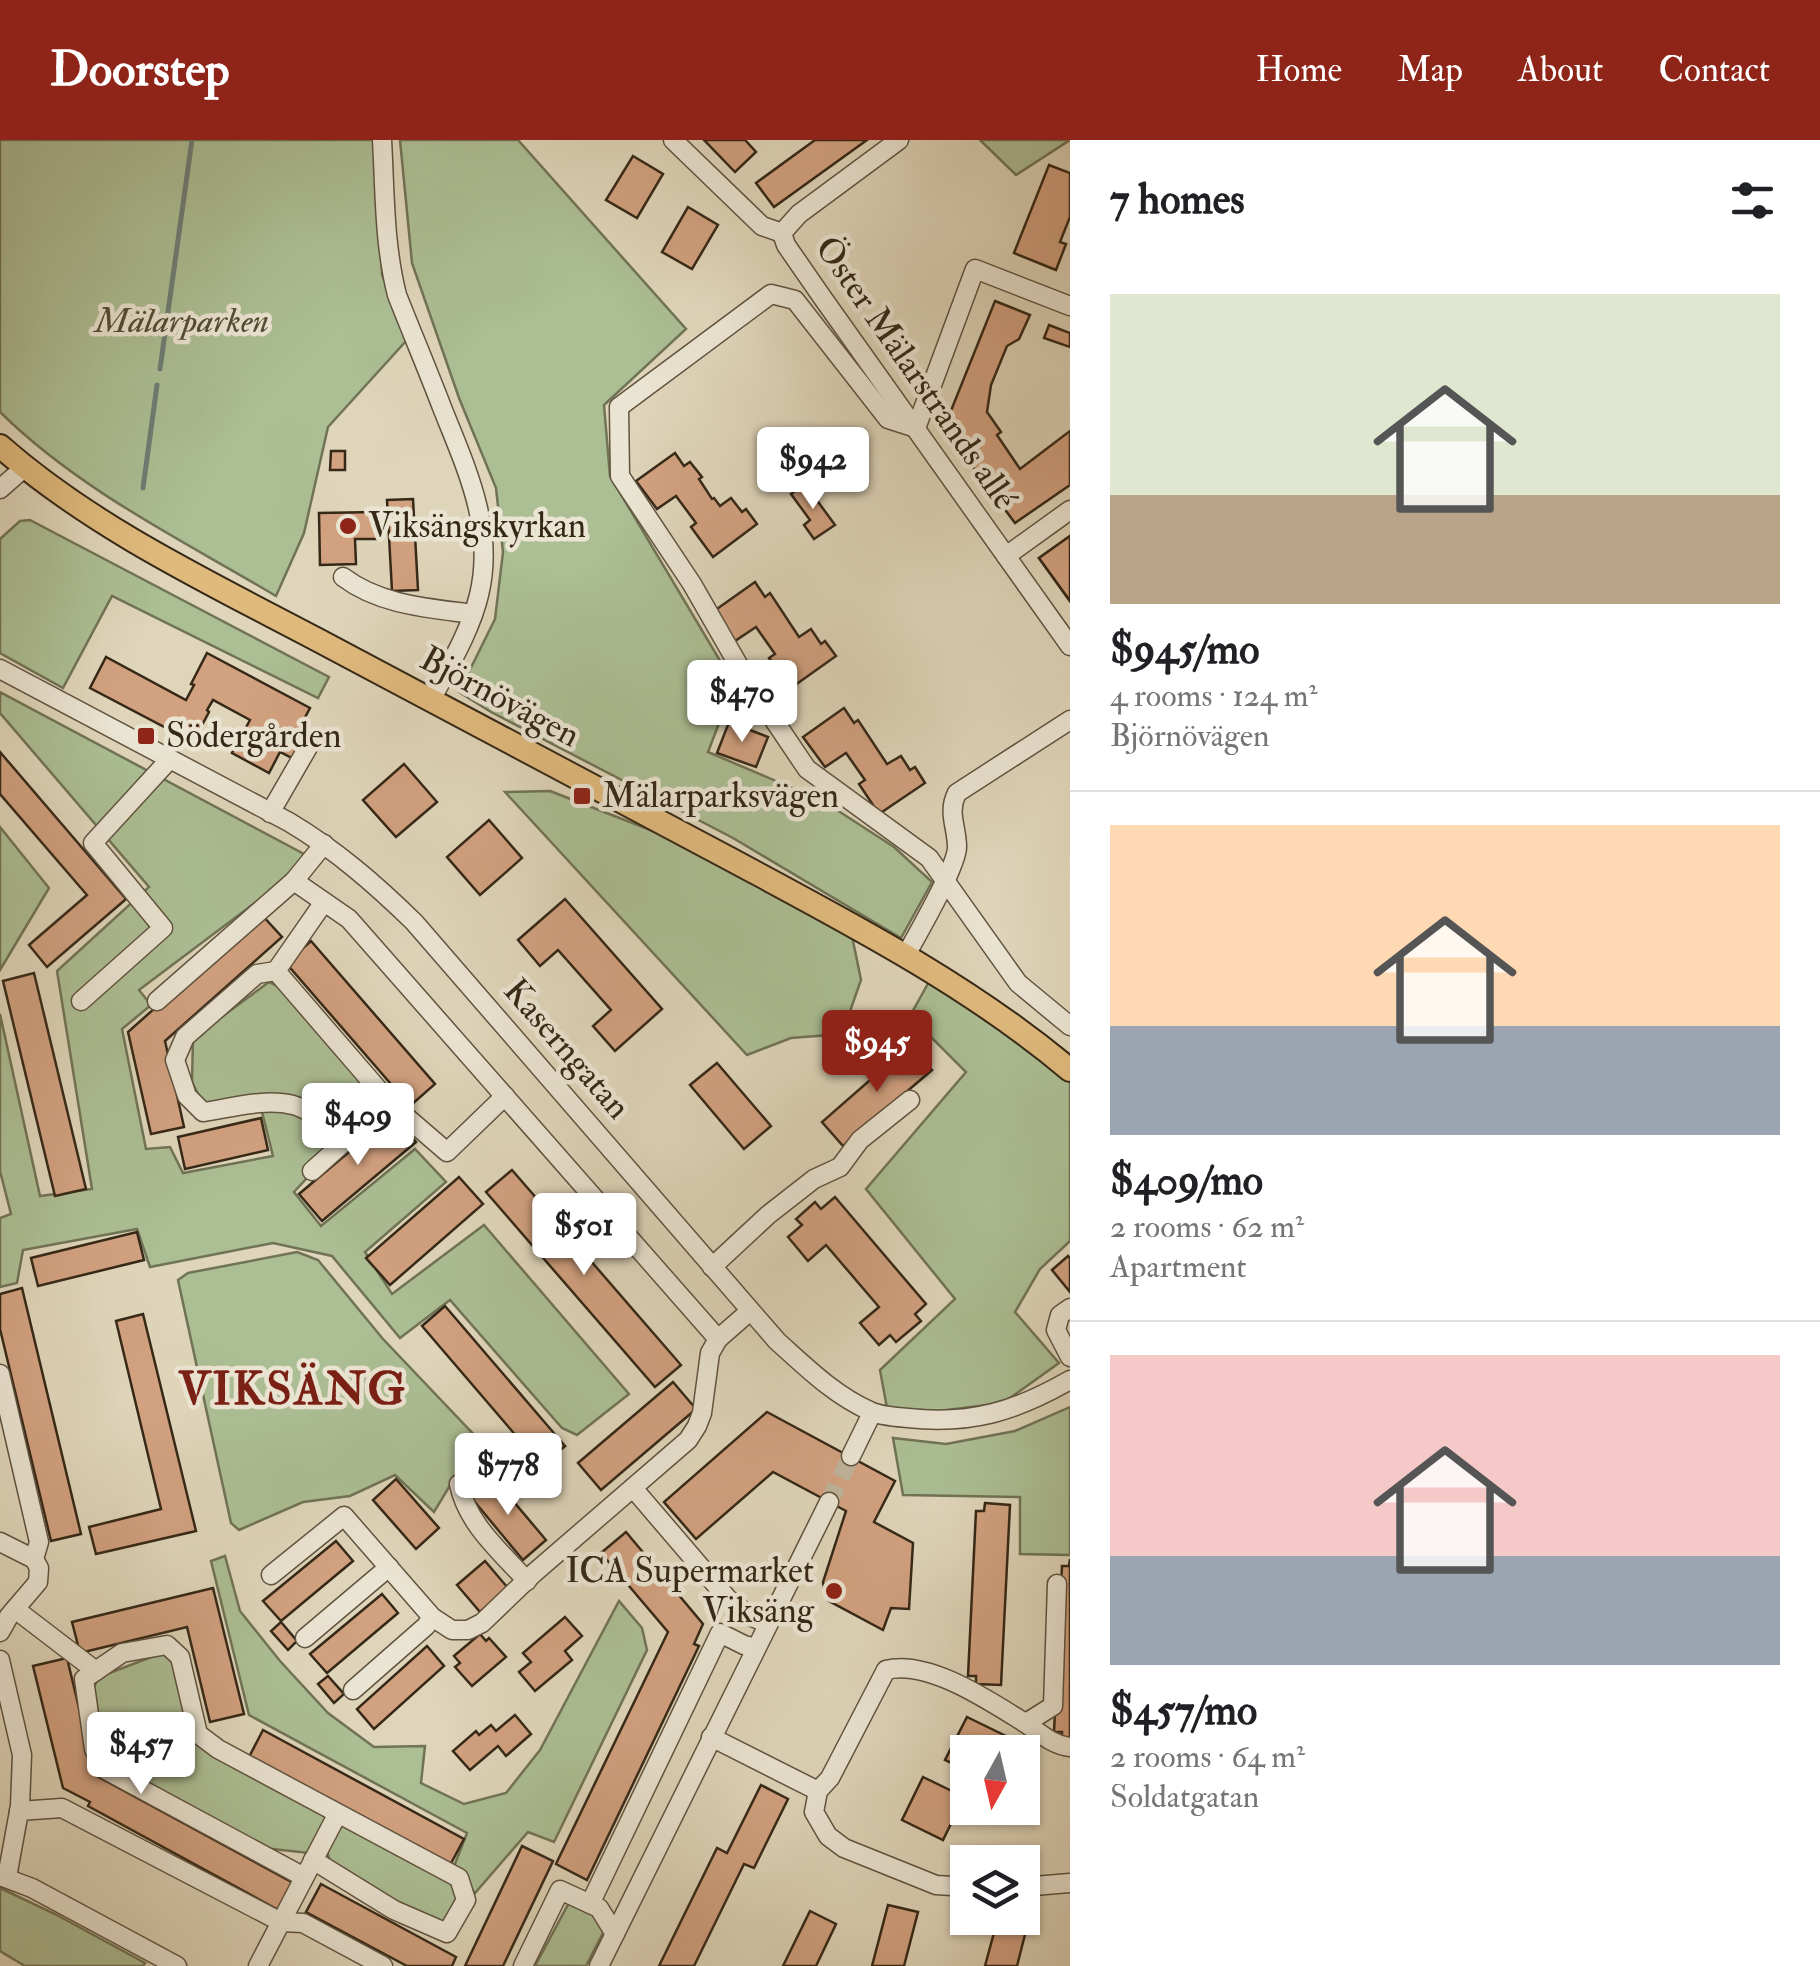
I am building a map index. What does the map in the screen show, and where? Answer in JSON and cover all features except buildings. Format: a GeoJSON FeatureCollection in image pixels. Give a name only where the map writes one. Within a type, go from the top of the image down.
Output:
{"type":"FeatureCollection","features":[{"type":"Feature","properties":{"kind":"main road","name":"Björnövägen"},"geometry":{"type":"LineString","coordinates":[[0,446],[87,514],[906,956],[1070,1070]]}},
{"type":"Feature","properties":{"kind":"street"},"geometry":{"type":"LineString","coordinates":[[382,140],[388,250],[397,295],[473,485],[483,530],[484,564],[479,597],[463,640],[431,700]]}},
{"type":"Feature","properties":{"kind":"street"},"geometry":{"type":"LineString","coordinates":[[673,140],[762,226],[782,233],[799,214],[899,140]]}},
{"type":"Feature","properties":{"kind":"street","name":"Öster Mälarstrands allé"},"geometry":{"type":"LineString","coordinates":[[782,233],[795,258],[1070,646]]}},
{"type":"Feature","properties":{"kind":"street"},"geometry":{"type":"LineString","coordinates":[[1070,306],[975,269],[916,428],[888,418],[794,300],[772,294],[619,407],[620,476],[807,769],[929,858],[1018,984],[1070,1026]]}},
{"type":"Feature","properties":{"kind":"street"},"geometry":{"type":"LineString","coordinates":[[0,489],[24,468]]}},
{"type":"Feature","properties":{"kind":"street"},"geometry":{"type":"LineString","coordinates":[[1006,556],[1070,510]]}},
{"type":"Feature","properties":{"kind":"street"},"geometry":{"type":"LineString","coordinates":[[343,577],[356,587],[397,603],[473,614]]}},
{"type":"Feature","properties":{"kind":"street","name":"Kaserngatan"},"geometry":{"type":"LineString","coordinates":[[0,669],[270,812],[324,844],[377,886],[414,922],[750,1311],[821,1381],[872,1412],[966,1420],[1020,1406],[1070,1380]]}},
{"type":"Feature","properties":{"kind":"street"},"geometry":{"type":"LineString","coordinates":[[906,956],[958,850],[951,804],[957,792],[1070,720]]}},
{"type":"Feature","properties":{"kind":"street"},"geometry":{"type":"LineString","coordinates":[[270,812],[311,742]]}},
{"type":"Feature","properties":{"kind":"street"},"geometry":{"type":"LineString","coordinates":[[82,1001],[164,928],[94,844],[170,759]]}},
{"type":"Feature","properties":{"kind":"street"},"geometry":{"type":"LineString","coordinates":[[157,1001],[294,881],[324,844]]}},
{"type":"Feature","properties":{"kind":"street"},"geometry":{"type":"LineString","coordinates":[[294,881],[349,919],[718,1339]]}},
{"type":"Feature","properties":{"kind":"street"},"geometry":{"type":"LineString","coordinates":[[324,902],[276,972],[257,974],[185,1037],[175,1060],[187,1096],[203,1112],[270,1102],[292,1105],[351,1136]]}},
{"type":"Feature","properties":{"kind":"street"},"geometry":{"type":"LineString","coordinates":[[276,972],[389,1102],[447,1152],[505,1096]]}},
{"type":"Feature","properties":{"kind":"street"},"geometry":{"type":"LineString","coordinates":[[712,1267],[814,1179],[840,1167],[860,1140],[910,1100]]}},
{"type":"Feature","properties":{"kind":"street"},"geometry":{"type":"LineString","coordinates":[[312,1171],[389,1102]]}},
{"type":"Feature","properties":{"kind":"street"},"geometry":{"type":"LineString","coordinates":[[1070,1308],[1060,1315],[1056,1330],[1070,1356]]}},
{"type":"Feature","properties":{"kind":"street"},"geometry":{"type":"LineString","coordinates":[[271,1575],[344,1516],[432,1617],[452,1630],[468,1630],[482,1622],[688,1440],[697,1426],[705,1397],[710,1353],[718,1339],[750,1311]]}},
{"type":"Feature","properties":{"kind":"street"},"geometry":{"type":"LineString","coordinates":[[0,1374],[7,1439],[38,1542],[34,1558]]}},
{"type":"Feature","properties":{"kind":"street"},"geometry":{"type":"LineString","coordinates":[[850,1456],[872,1412]]}},
{"type":"Feature","properties":{"kind":"street"},"geometry":{"type":"LineString","coordinates":[[472,1473],[459,1484],[462,1501],[482,1531],[531,1577]]}},
{"type":"Feature","properties":{"kind":"street"},"geometry":{"type":"LineString","coordinates":[[633,1488],[728,1599],[768,1624]]}},
{"type":"Feature","properties":{"kind":"street"},"geometry":{"type":"LineString","coordinates":[[599,1966],[828,1502]]}},
{"type":"Feature","properties":{"kind":"street"},"geometry":{"type":"LineString","coordinates":[[0,1542],[34,1558],[39,1568],[38,1582],[0,1632]]}},
{"type":"Feature","properties":{"kind":"street"},"geometry":{"type":"LineString","coordinates":[[305,1638],[389,1567]]}},
{"type":"Feature","properties":{"kind":"street"},"geometry":{"type":"LineString","coordinates":[[1051,1742],[1057,1584]]}},
{"type":"Feature","properties":{"kind":"street"},"geometry":{"type":"LineString","coordinates":[[15,1609],[96,1671]]}},
{"type":"Feature","properties":{"kind":"street"},"geometry":{"type":"LineString","coordinates":[[353,1690],[432,1617]]}},
{"type":"Feature","properties":{"kind":"street"},"geometry":{"type":"LineString","coordinates":[[590,1904],[720,1634],[756,1648]]}},
{"type":"Feature","properties":{"kind":"street"},"geometry":{"type":"LineString","coordinates":[[304,1878],[104,1769],[94,1749],[84,1680],[122,1653],[167,1645],[180,1657],[198,1734],[337,1815],[458,1878],[466,1900],[447,1933],[394,1910],[313,1860]]}},
{"type":"Feature","properties":{"kind":"street"},"geometry":{"type":"LineString","coordinates":[[0,1660],[22,1755],[18,1811],[4,1876],[177,1966]]}},
{"type":"Feature","properties":{"kind":"street"},"geometry":{"type":"LineString","coordinates":[[950,1887],[922,1880],[835,1843],[814,1812],[818,1791],[830,1778],[886,1670],[898,1666],[911,1668],[956,1683],[1051,1742],[1070,1747]]}},
{"type":"Feature","properties":{"kind":"street"},"geometry":{"type":"LineString","coordinates":[[1026,1723],[1053,1706]]}},
{"type":"Feature","properties":{"kind":"street"},"geometry":{"type":"LineString","coordinates":[[711,1738],[818,1791]]}},
{"type":"Feature","properties":{"kind":"street"},"geometry":{"type":"LineString","coordinates":[[18,1811],[62,1808],[281,1922],[303,1923],[383,1966]]}},
{"type":"Feature","properties":{"kind":"street"},"geometry":{"type":"LineString","coordinates":[[258,1966],[337,1815]]}},
{"type":"Feature","properties":{"kind":"street"},"geometry":{"type":"LineString","coordinates":[[1040,1886],[1070,1883]]}},
{"type":"Feature","properties":{"kind":"street"},"geometry":{"type":"LineString","coordinates":[[523,1966],[560,1890],[600,1908],[616,1934]]}},
{"type":"Feature","properties":{"kind":"green space","name":"Mälarparken"},"geometry":{"type":"Polygon","coordinates":[[[0,140],[379,140],[382,274],[406,341],[328,427],[304,533],[276,596],[97,490],[0,412],[0,140]]]}},
{"type":"Feature","properties":{"kind":"green space"},"geometry":{"type":"Polygon","coordinates":[[[400,140],[518,140],[686,329],[604,405],[610,476],[734,684],[708,752],[823,801],[894,847],[932,882],[901,938],[733,838],[459,692],[495,619],[503,552],[496,488],[459,398],[412,263],[400,140]]]}},
{"type":"Feature","properties":{"kind":"green space"},"geometry":{"type":"Polygon","coordinates":[[[980,140],[1070,140],[1016,175],[980,140]]]}},
{"type":"Feature","properties":{"kind":"green space"},"geometry":{"type":"Polygon","coordinates":[[[30,520],[329,677],[318,698],[112,596],[63,688],[0,653],[0,539],[20,521],[30,520]]]}},
{"type":"Feature","properties":{"kind":"green space"},"geometry":{"type":"Polygon","coordinates":[[[0,692],[304,854],[292,875],[139,990],[151,1005],[122,1029],[146,1149],[170,1147],[183,1173],[273,1156],[258,1096],[204,1106],[192,1082],[193,1038],[269,982],[280,987],[379,1100],[294,1192],[321,1226],[415,1149],[446,1182],[365,1252],[392,1294],[484,1225],[629,1394],[577,1435],[562,1428],[450,1300],[400,1338],[332,1256],[273,1243],[150,1267],[137,1229],[23,1250],[17,1283],[0,1287],[0,1218],[11,1214],[0,1171],[0,1014],[40,1196],[92,1189],[57,971],[149,887],[0,713],[0,692]]]}},
{"type":"Feature","properties":{"kind":"green space"},"geometry":{"type":"Polygon","coordinates":[[[550,791],[671,838],[852,936],[861,980],[842,1034],[791,1038],[747,1055],[505,792],[550,791]]]}},
{"type":"Feature","properties":{"kind":"green space"},"geometry":{"type":"Polygon","coordinates":[[[0,827],[49,888],[0,970],[0,827]]]}},
{"type":"Feature","properties":{"kind":"green space"},"geometry":{"type":"Polygon","coordinates":[[[930,980],[1070,1082],[1070,1241],[1040,1269],[1015,1312],[1059,1363],[1003,1403],[939,1411],[887,1408],[880,1370],[955,1299],[866,1189],[966,1072],[910,1016],[930,980]]]}},
{"type":"Feature","properties":{"kind":"green space"},"geometry":{"type":"Polygon","coordinates":[[[297,1252],[318,1260],[383,1339],[478,1439],[434,1512],[395,1475],[350,1496],[303,1502],[239,1530],[231,1523],[178,1280],[188,1273],[297,1252]]]}},
{"type":"Feature","properties":{"kind":"green space"},"geometry":{"type":"Polygon","coordinates":[[[1070,1407],[1070,1555],[1020,1554],[1020,1497],[903,1495],[893,1438],[946,1444],[1015,1431],[1070,1407]]]}},
{"type":"Feature","properties":{"kind":"green space"},"geometry":{"type":"Polygon","coordinates":[[[225,1556],[240,1611],[328,1713],[374,1747],[425,1746],[421,1783],[464,1804],[506,1793],[540,1750],[619,1601],[642,1628],[647,1650],[554,1842],[528,1832],[475,1893],[453,1869],[467,1833],[249,1715],[211,1561],[225,1556]]]}},
{"type":"Feature","properties":{"kind":"green space"},"geometry":{"type":"Polygon","coordinates":[[[167,1651],[177,1659],[198,1738],[328,1816],[309,1853],[263,1848],[150,1790],[104,1759],[92,1691],[99,1677],[167,1651]]]}},
{"type":"Feature","properties":{"kind":"green space"},"geometry":{"type":"Polygon","coordinates":[[[342,1822],[455,1882],[461,1901],[445,1927],[398,1907],[330,1861],[327,1852],[342,1822]]]}},
{"type":"Feature","properties":{"kind":"green space"},"geometry":{"type":"Polygon","coordinates":[[[0,1888],[145,1963],[25,1966],[0,1951],[0,1888]]]}},
{"type":"Feature","properties":{"kind":"green space"},"geometry":{"type":"Polygon","coordinates":[[[570,1901],[598,1915],[606,1927],[586,1966],[535,1966],[570,1901]]]}},
{"type":"Feature","properties":{"kind":"waterway"},"geometry":{"type":"LineString","coordinates":[[160,369],[192,140]]}},
{"type":"Feature","properties":{"kind":"waterway"},"geometry":{"type":"LineString","coordinates":[[143,488],[157,385]]}},
{"type":"Feature","properties":{"kind":"tunnel"},"geometry":{"type":"LineString","coordinates":[[829,1502],[851,1456]]}},
{"type":"Feature","properties":{"kind":"place","name":"Viksängskyrkan"},"geometry":{"type":"Point","coordinates":[348,526]}},
{"type":"Feature","properties":{"kind":"place","name":"Södergården"},"geometry":{"type":"Point","coordinates":[146,736]}},
{"type":"Feature","properties":{"kind":"place","name":"Mälarparksvägen"},"geometry":{"type":"Point","coordinates":[582,796]}},
{"type":"Feature","properties":{"kind":"place","name":"ICA Supermarket Viksäng"},"geometry":{"type":"Point","coordinates":[834,1591]}},
{"type":"Feature","properties":{"kind":"district","name":"VIKSÄNG"},"geometry":{"type":"Point","coordinates":[293,1390]}}]}
